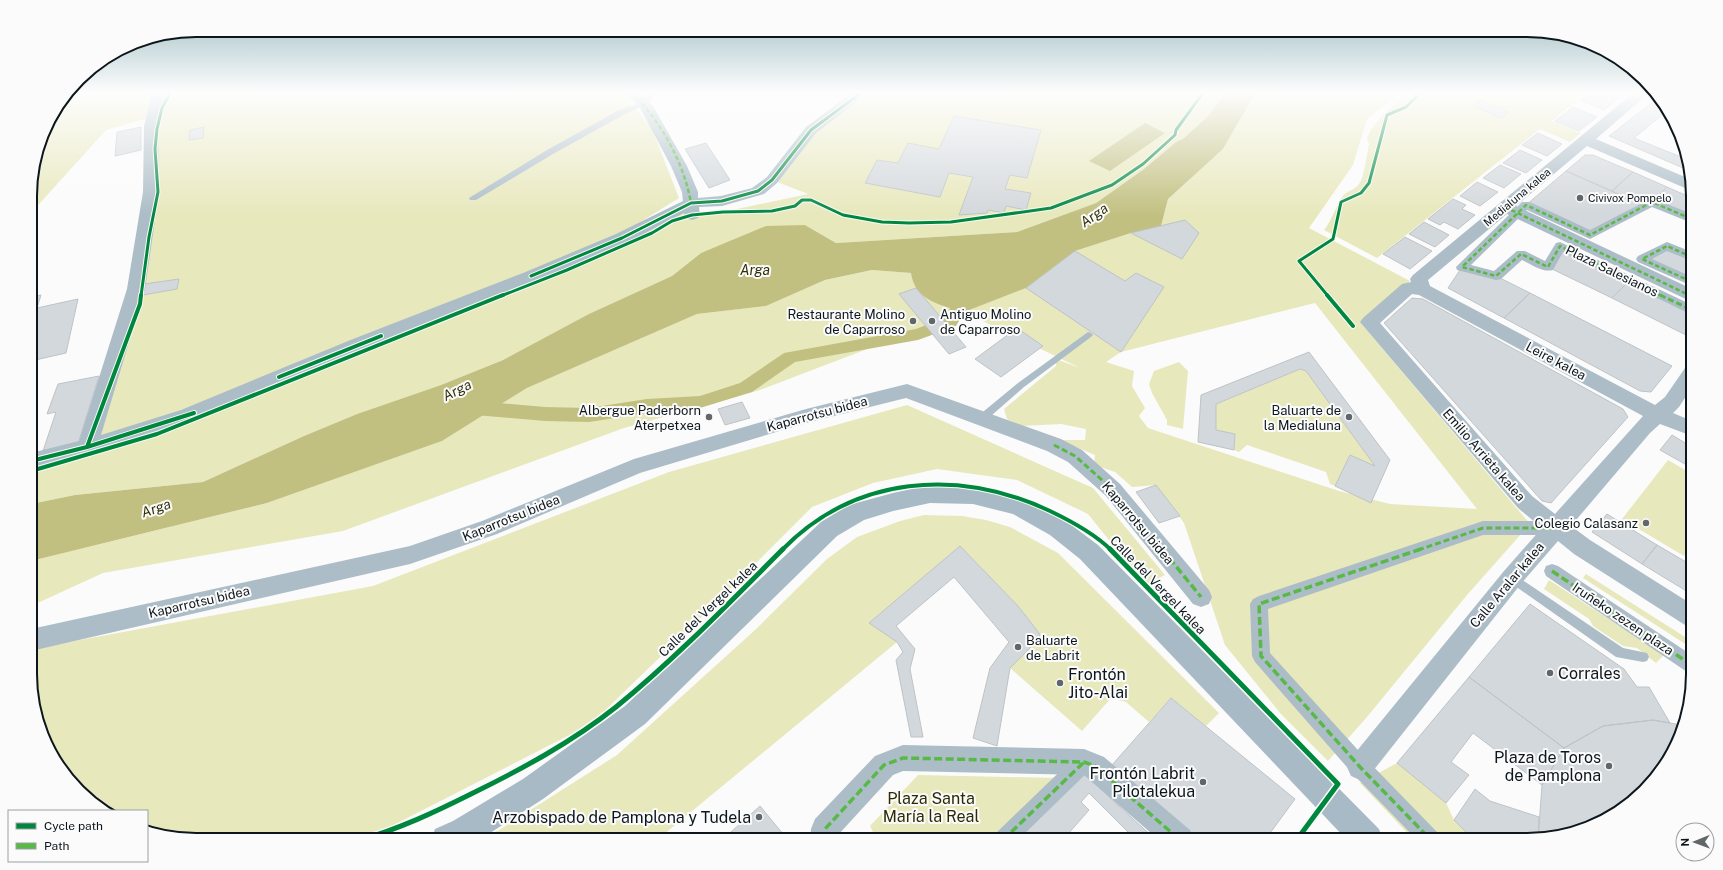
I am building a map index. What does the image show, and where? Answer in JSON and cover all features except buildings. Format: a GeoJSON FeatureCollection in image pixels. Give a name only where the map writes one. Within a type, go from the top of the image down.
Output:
{"type":"FeatureCollection","features":[{"type":"Feature","properties":{"kind":"main road","name":"Calle del Vergel kalea"},"geometry":{"type":"LineString","coordinates":[[462,833],[533,790],[635,715],[718,634],[830,529],[857,512],[930,494],[973,495],[1019,506],[1058,528],[1089,552],[1361,833]]}},
{"type":"Feature","properties":{"kind":"street"},"geometry":{"type":"LineString","coordinates":[[87,447],[136,289],[151,192],[151,134]]}},
{"type":"Feature","properties":{"kind":"street"},"geometry":{"type":"LineString","coordinates":[[662,134],[690,192],[691,209]]}},
{"type":"Feature","properties":{"kind":"street"},"geometry":{"type":"LineString","coordinates":[[37,460],[87,447],[188,415],[359,344],[529,277],[691,209],[758,191],[772,180],[808,134]]}},
{"type":"Feature","properties":{"kind":"street","name":"Medialuna kalea"},"geometry":{"type":"LineString","coordinates":[[1422,290],[1419,279],[1511,210],[1593,134]]}},
{"type":"Feature","properties":{"kind":"street"},"geometry":{"type":"LineString","coordinates":[[1585,140],[1686,183]]}},
{"type":"Feature","properties":{"kind":"street","name":"Plaza Salesianos"},"geometry":{"type":"LineString","coordinates":[[1686,216],[1652,202],[1590,234],[1526,204],[1511,210],[1462,267],[1496,276],[1521,254],[1548,267],[1560,246],[1686,307]]}},
{"type":"Feature","properties":{"kind":"street","name":"Plaza Salesianos"},"geometry":{"type":"LineString","coordinates":[[1511,210],[1686,293]]}},
{"type":"Feature","properties":{"kind":"street","name":"Plaza Salesianos"},"geometry":{"type":"LineString","coordinates":[[1686,254],[1667,246],[1642,259],[1686,279]]}},
{"type":"Feature","properties":{"kind":"street","name":"Emilio Arrieta kalea"},"geometry":{"type":"LineString","coordinates":[[1422,290],[1408,288],[1369,322],[1525,502],[1582,547],[1686,614]]}},
{"type":"Feature","properties":{"kind":"street","name":"Leire kalea"},"geometry":{"type":"LineString","coordinates":[[1422,290],[1642,407],[1686,427]]}},
{"type":"Feature","properties":{"kind":"street","name":"Calle Aralar kalea"},"geometry":{"type":"LineString","coordinates":[[1360,767],[1512,578],[1643,428],[1672,402],[1686,382]]}},
{"type":"Feature","properties":{"kind":"street","name":"Kaparrotsu bidea"},"geometry":{"type":"LineString","coordinates":[[37,639],[410,555],[489,528],[634,467],[806,416],[907,391],[1054,445],[1075,456],[1113,490],[1201,597]]}},
{"type":"Feature","properties":{"kind":"street"},"geometry":{"type":"LineString","coordinates":[[1424,833],[1360,767],[1261,656],[1259,604],[1483,528],[1556,528]]}},
{"type":"Feature","properties":{"kind":"street","name":"Iruñeko zezen plaza"},"geometry":{"type":"LineString","coordinates":[[1552,571],[1686,661]]}},
{"type":"Feature","properties":{"kind":"street"},"geometry":{"type":"LineString","coordinates":[[825,833],[825,828],[884,766],[903,758],[1084,762],[1095,766],[1172,833]]}},
{"type":"Feature","properties":{"kind":"street"},"geometry":{"type":"LineString","coordinates":[[1009,833],[1084,762]]}},
{"type":"Feature","properties":{"kind":"lane"},"geometry":{"type":"LineString","coordinates":[[474,198],[583,134]]}},
{"type":"Feature","properties":{"kind":"lane"},"geometry":{"type":"LineString","coordinates":[[981,419],[1021,385],[1088,335]]}},
{"type":"Feature","properties":{"kind":"lane"},"geometry":{"type":"LineString","coordinates":[[1512,578],[1620,653],[1642,657]]}},
{"type":"Feature","properties":{"kind":"lane"},"geometry":{"type":"LineString","coordinates":[[1681,600],[1686,603]]}},
{"type":"Feature","properties":{"kind":"green space"},"geometry":{"type":"Polygon","coordinates":[[[50,134],[103,134],[37,206],[38,175],[42,155],[50,134]]]}},
{"type":"Feature","properties":{"kind":"green space"},"geometry":{"type":"Polygon","coordinates":[[[151,134],[654,134],[679,198],[634,226],[677,213],[723,212],[808,194],[772,180],[808,134],[1189,134],[1176,142],[1144,169],[1096,203],[1017,232],[836,243],[805,225],[701,253],[672,276],[590,314],[503,360],[441,385],[357,414],[304,436],[203,482],[75,495],[37,503],[37,454],[90,438],[143,295],[177,288],[179,279],[144,284],[151,134]]]}},
{"type":"Feature","properties":{"kind":"green space"},"geometry":{"type":"Polygon","coordinates":[[[1232,134],[1363,134],[1353,165],[1309,228],[1410,281],[1361,323],[1530,524],[1467,595],[1367,717],[1328,761],[1281,714],[1225,645],[1184,523],[1156,485],[1132,487],[1115,472],[1094,465],[1095,455],[1059,440],[1085,440],[1086,429],[1061,424],[1021,426],[1007,419],[1004,409],[1056,366],[1056,359],[1080,368],[964,312],[760,390],[624,428],[343,531],[103,573],[37,603],[37,560],[267,503],[442,441],[527,388],[697,314],[766,306],[825,280],[872,270],[912,273],[1026,288],[1075,251],[1131,233],[1161,226],[1168,199],[1223,149],[1232,134]],[[1315,303],[1121,352],[1106,362],[1134,371],[1132,386],[1145,408],[1139,416],[1148,428],[1339,491],[1390,504],[1477,509],[1315,303]]]}},
{"type":"Feature","properties":{"kind":"green space"},"geometry":{"type":"Polygon","coordinates":[[[1369,134],[1534,134],[1377,258],[1324,230],[1342,197],[1355,188],[1361,181],[1369,144],[1367,139],[1369,134]]]}},
{"type":"Feature","properties":{"kind":"green space"},"geometry":{"type":"Polygon","coordinates":[[[1551,134],[1580,134],[1570,142],[1551,134]]]}},
{"type":"Feature","properties":{"kind":"green space"},"geometry":{"type":"Polygon","coordinates":[[[1179,362],[1188,371],[1183,429],[1167,425],[1167,420],[1152,393],[1149,384],[1154,371],[1179,362]]]}},
{"type":"Feature","properties":{"kind":"green space"},"geometry":{"type":"Polygon","coordinates":[[[1300,369],[1306,371],[1375,466],[1350,455],[1335,486],[1330,484],[1326,472],[1247,445],[1239,452],[1234,450],[1235,434],[1216,430],[1216,404],[1300,369]]]}},
{"type":"Feature","properties":{"kind":"green space"},"geometry":{"type":"Polygon","coordinates":[[[907,405],[1093,488],[1165,575],[1145,585],[1088,514],[1017,480],[937,469],[873,483],[812,507],[591,724],[378,833],[186,833],[155,828],[148,826],[148,810],[114,810],[91,793],[70,771],[58,753],[49,735],[42,715],[38,695],[37,648],[373,586],[669,472],[907,405]]]}},
{"type":"Feature","properties":{"kind":"green space"},"geometry":{"type":"Polygon","coordinates":[[[1668,460],[1686,470],[1686,553],[1684,556],[1622,519],[1668,460]]]}},
{"type":"Feature","properties":{"kind":"green space"},"geometry":{"type":"Polygon","coordinates":[[[924,515],[962,516],[986,520],[1010,527],[1058,553],[1219,713],[1206,726],[1171,698],[1149,722],[1126,702],[1111,698],[1082,731],[1010,668],[1040,639],[1039,633],[1018,606],[960,546],[869,623],[897,642],[665,833],[492,833],[617,755],[755,630],[827,559],[857,537],[900,521],[924,515]]]}},
{"type":"Feature","properties":{"kind":"green space"},"geometry":{"type":"Polygon","coordinates":[[[1586,574],[1686,638],[1686,644],[1583,578],[1586,574]]]}},
{"type":"Feature","properties":{"kind":"green space"},"geometry":{"type":"Polygon","coordinates":[[[1549,580],[1664,655],[1656,663],[1637,648],[1623,646],[1593,626],[1589,619],[1544,589],[1549,580]]]}},
{"type":"Feature","properties":{"kind":"green space"},"geometry":{"type":"Polygon","coordinates":[[[1397,763],[1446,803],[1454,820],[1467,833],[1407,833],[1360,783],[1397,763]]]}},
{"type":"Feature","properties":{"kind":"green space","name":"Plaza Santa María la Real"},"geometry":{"type":"Polygon","coordinates":[[[918,775],[1059,778],[1003,833],[874,833],[870,826],[918,775]]]}},
{"type":"Feature","properties":{"kind":"water"},"geometry":{"type":"Polygon","coordinates":[[[1129,134],[1164,134],[1110,171],[1089,161],[1129,134]]]}},
{"type":"Feature","properties":{"kind":"water","name":"Arga"},"geometry":{"type":"Polygon","coordinates":[[[1189,134],[1232,134],[1223,149],[1168,199],[1161,226],[1131,233],[1075,251],[1026,288],[964,312],[938,304],[923,296],[913,282],[911,273],[872,270],[825,280],[766,306],[697,314],[527,388],[442,441],[267,503],[37,560],[37,503],[75,495],[203,482],[304,436],[357,414],[441,385],[503,360],[589,314],[672,276],[701,253],[766,226],[805,225],[836,243],[1017,232],[1096,203],[1144,169],[1176,142],[1189,134]]]}},
{"type":"Feature","properties":{"kind":"waterway"},"geometry":{"type":"LineString","coordinates":[[469,406],[475,408],[545,414],[589,415],[647,406],[700,402],[746,388],[790,357],[918,334],[950,322],[970,290]]}},
{"type":"Feature","properties":{"kind":"marked path"},"geometry":{"type":"LineString","coordinates":[[664,134],[680,167],[691,203]]}},
{"type":"Feature","properties":{"kind":"marked path"},"geometry":{"type":"LineString","coordinates":[[1686,216],[1652,202],[1590,235],[1526,205],[1462,267],[1496,276],[1521,254],[1548,267],[1560,246],[1686,307]]}},
{"type":"Feature","properties":{"kind":"marked path"},"geometry":{"type":"LineString","coordinates":[[1505,207],[1686,293]]}},
{"type":"Feature","properties":{"kind":"marked path"},"geometry":{"type":"LineString","coordinates":[[1686,254],[1667,246],[1642,259],[1686,279]]}},
{"type":"Feature","properties":{"kind":"marked path"},"geometry":{"type":"LineString","coordinates":[[1054,445],[1075,456],[1113,490],[1201,597]]}},
{"type":"Feature","properties":{"kind":"marked path"},"geometry":{"type":"LineString","coordinates":[[1424,833],[1360,767],[1261,656],[1259,604],[1483,528],[1556,528]]}},
{"type":"Feature","properties":{"kind":"marked path"},"geometry":{"type":"LineString","coordinates":[[1552,571],[1686,661]]}},
{"type":"Feature","properties":{"kind":"marked path"},"geometry":{"type":"LineString","coordinates":[[825,833],[825,829],[884,765],[903,758],[1084,762],[1095,766],[1172,833]]}},
{"type":"Feature","properties":{"kind":"marked path"},"geometry":{"type":"LineString","coordinates":[[1010,833],[1084,762]]}},
{"type":"Feature","properties":{"kind":"cycle path"},"geometry":{"type":"LineString","coordinates":[[87,447],[140,304],[149,237],[158,192],[155,149],[157,134]]}},
{"type":"Feature","properties":{"kind":"cycle path"},"geometry":{"type":"LineString","coordinates":[[531,276],[622,238],[691,203],[722,201],[758,191],[772,180],[808,134]]}},
{"type":"Feature","properties":{"kind":"cycle path"},"geometry":{"type":"LineString","coordinates":[[37,469],[157,434],[437,320],[567,270],[652,233],[672,221],[692,215],[723,212],[772,211],[795,206],[802,200],[811,200],[843,215],[882,222],[909,223],[951,222],[1051,208],[1112,185],[1143,164],[1175,134]]}},
{"type":"Feature","properties":{"kind":"cycle path"},"geometry":{"type":"LineString","coordinates":[[1353,326],[1299,261],[1333,239],[1341,202],[1361,193],[1369,183],[1382,134]]}},
{"type":"Feature","properties":{"kind":"cycle path"},"geometry":{"type":"LineString","coordinates":[[279,377],[381,336]]}},
{"type":"Feature","properties":{"kind":"cycle path"},"geometry":{"type":"LineString","coordinates":[[37,460],[87,447],[194,413]]}},
{"type":"Feature","properties":{"kind":"cycle path"},"geometry":{"type":"LineString","coordinates":[[382,833],[410,823],[434,812],[527,765],[572,738],[615,708],[664,665],[750,583],[784,547],[806,528],[843,506],[880,491],[918,484],[956,484],[993,490],[1030,502],[1067,519],[1102,541],[1338,784],[1302,833]]}},
{"type":"Feature","properties":{"kind":"place","name":"Civivox Pompelo"},"geometry":{"type":"Point","coordinates":[1580,198]}},
{"type":"Feature","properties":{"kind":"place","name":"Restaurante Molino de Caparroso"},"geometry":{"type":"Point","coordinates":[913,321]}},
{"type":"Feature","properties":{"kind":"place","name":"Antiguo Molino de Caparroso"},"geometry":{"type":"Point","coordinates":[932,321]}},
{"type":"Feature","properties":{"kind":"place","name":"Albergue Paderborn Aterpetxea"},"geometry":{"type":"Point","coordinates":[709,417]}},
{"type":"Feature","properties":{"kind":"place","name":"Baluarte de la Medialuna"},"geometry":{"type":"Point","coordinates":[1349,417]}},
{"type":"Feature","properties":{"kind":"place","name":"Colegio Calasanz"},"geometry":{"type":"Point","coordinates":[1646,523]}},
{"type":"Feature","properties":{"kind":"place","name":"Baluarte de Labrit"},"geometry":{"type":"Point","coordinates":[1018,647]}},
{"type":"Feature","properties":{"kind":"place","name":"Corrales"},"geometry":{"type":"Point","coordinates":[1550,673]}},
{"type":"Feature","properties":{"kind":"place","name":"Frontón Jito-Alai"},"geometry":{"type":"Point","coordinates":[1060,683]}},
{"type":"Feature","properties":{"kind":"place","name":"Plaza de Toros de Pamplona"},"geometry":{"type":"Point","coordinates":[1609,766]}},
{"type":"Feature","properties":{"kind":"place","name":"Frontón Labrit Pilotalekua"},"geometry":{"type":"Point","coordinates":[1203,782]}},
{"type":"Feature","properties":{"kind":"place","name":"Arzobispado de Pamplona y Tudela"},"geometry":{"type":"Point","coordinates":[759,817]}}]}
